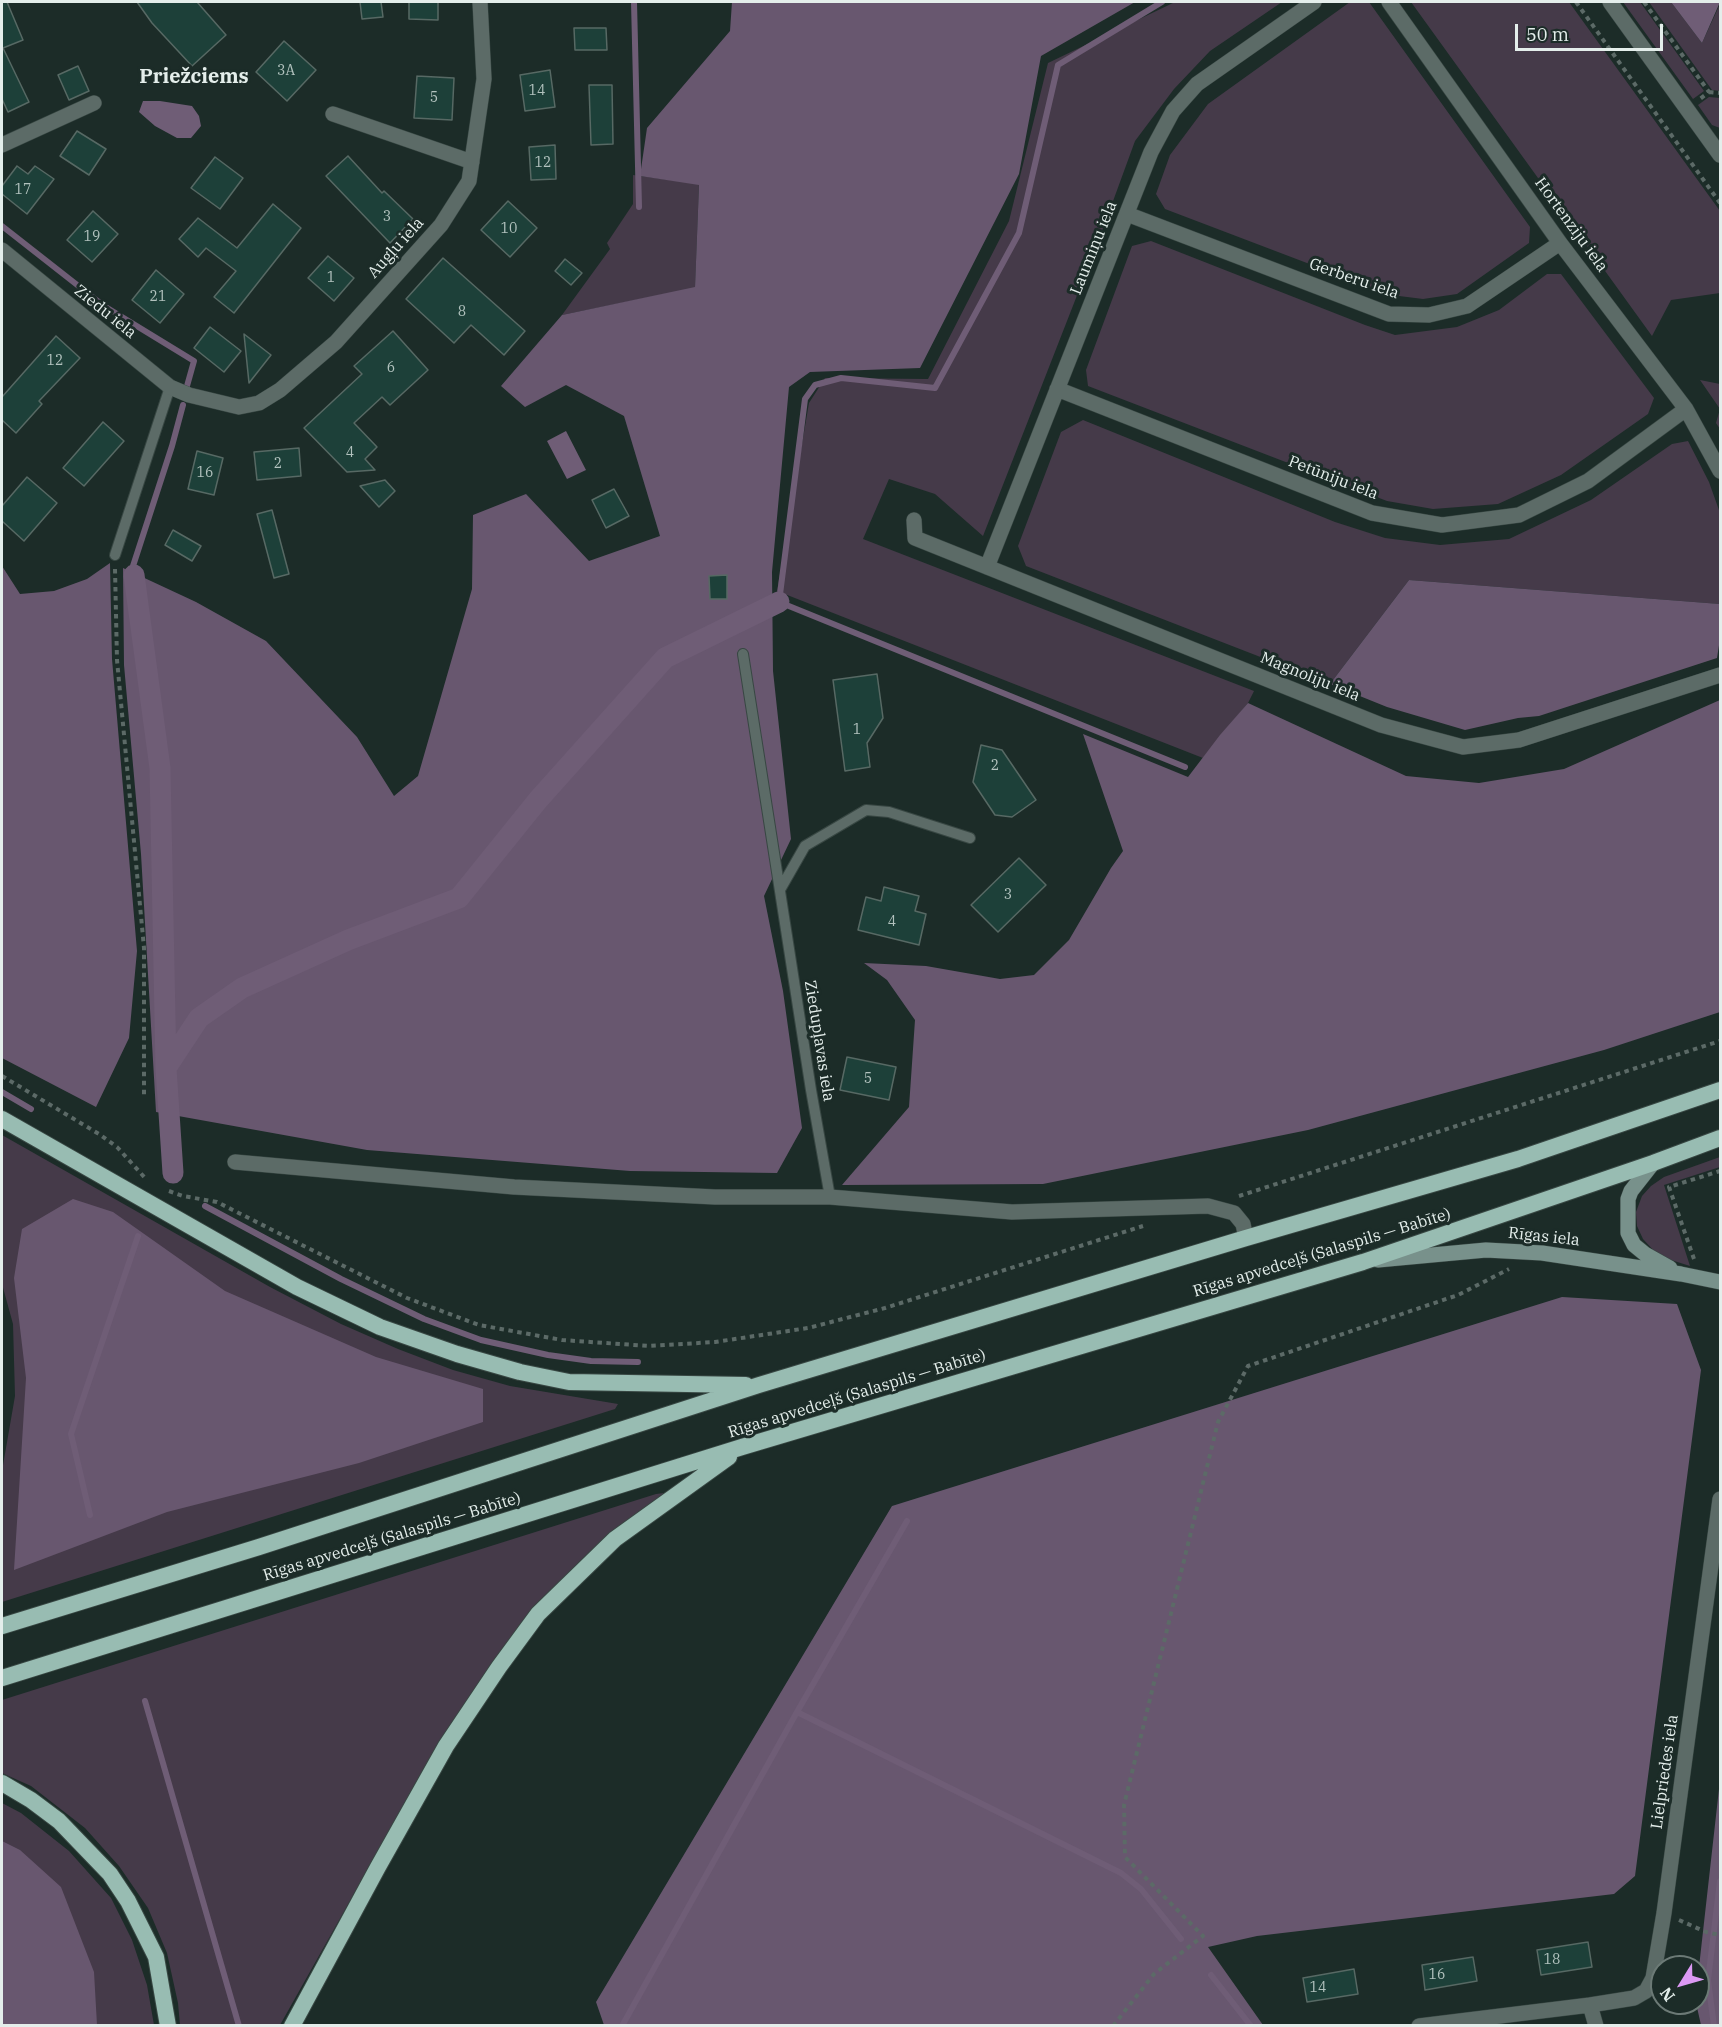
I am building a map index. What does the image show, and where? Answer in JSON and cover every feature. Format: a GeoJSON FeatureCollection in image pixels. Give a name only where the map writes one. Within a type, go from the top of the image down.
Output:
{"type":"FeatureCollection","features":[{"type":"Feature","properties":{"kind":"highway","name":"Rīgas apvedceļš (Salaspils — Babīte)"},"geometry":{"type":"LineString","coordinates":[[2,1626],[259,1547],[759,1385],[1246,1238],[1518,1159],[1720,1090]]}},
{"type":"Feature","properties":{"kind":"highway"},"geometry":{"type":"LineString","coordinates":[[2,1119],[297,1287],[380,1327],[457,1354],[520,1372],[569,1382],[759,1385]]}},
{"type":"Feature","properties":{"kind":"highway","name":"Rīgas apvedceļš (Salaspils — Babīte)"},"geometry":{"type":"LineString","coordinates":[[2,1678],[742,1447],[1363,1262],[1720,1138]]}},
{"type":"Feature","properties":{"kind":"highway"},"geometry":{"type":"LineString","coordinates":[[292,2025],[446,1746],[538,1614],[615,1539],[742,1447]]}},
{"type":"Feature","properties":{"kind":"highway"},"geometry":{"type":"LineString","coordinates":[[2,1784],[31,1800],[59,1821],[110,1874],[134,1911],[156,1957],[168,2025]]}},
{"type":"Feature","properties":{"kind":"main road"},"geometry":{"type":"LineString","coordinates":[[1653,1163],[1630,1191],[1628,1233],[1634,1245],[1645,1254],[1688,1276]]}},
{"type":"Feature","properties":{"kind":"main road","name":"Rīgas iela"},"geometry":{"type":"LineString","coordinates":[[1363,1262],[1486,1250],[1542,1253],[1720,1282]]}},
{"type":"Feature","properties":{"kind":"street","name":"Augļu iela"},"geometry":{"type":"LineString","coordinates":[[189,395],[238,407],[259,403],[280,390],[336,342],[441,225],[469,181],[484,79],[480,2]]}},
{"type":"Feature","properties":{"kind":"street","name":"Laumiņu iela"},"geometry":{"type":"LineString","coordinates":[[987,567],[1151,152],[1173,111],[1197,84],[1314,2]]}},
{"type":"Feature","properties":{"kind":"street","name":"Hortenziju iela"},"geometry":{"type":"LineString","coordinates":[[1389,2],[1560,243],[1686,409],[1720,471]]}},
{"type":"Feature","properties":{"kind":"street"},"geometry":{"type":"LineString","coordinates":[[1610,2],[1720,155]]}},
{"type":"Feature","properties":{"kind":"street"},"geometry":{"type":"LineString","coordinates":[[2,145],[94,102]]}},
{"type":"Feature","properties":{"kind":"street"},"geometry":{"type":"LineString","coordinates":[[333,114],[472,162]]}},
{"type":"Feature","properties":{"kind":"street","name":"Gerberu iela"},"geometry":{"type":"LineString","coordinates":[[1127,214],[1389,314],[1429,315],[1467,306],[1560,243]]}},
{"type":"Feature","properties":{"kind":"street","name":"Ziedu iela"},"geometry":{"type":"LineString","coordinates":[[2,250],[170,387],[189,395]]}},
{"type":"Feature","properties":{"kind":"street","name":"Petūniju iela"},"geometry":{"type":"LineString","coordinates":[[1057,389],[1372,513],[1442,525],[1519,516],[1588,481],[1686,409]]}},
{"type":"Feature","properties":{"kind":"street","name":"Magnoliju iela"},"geometry":{"type":"LineString","coordinates":[[914,520],[915,538],[1381,725],[1463,747],[1519,740],[1720,675]]}},
{"type":"Feature","properties":{"kind":"street"},"geometry":{"type":"LineString","coordinates":[[235,1162],[514,1187],[715,1197],[830,1197],[1012,1212],[1208,1206],[1234,1213],[1243,1224],[1246,1238]]}},
{"type":"Feature","properties":{"kind":"street","name":"Lielpriedes iela"},"geometry":{"type":"LineString","coordinates":[[1419,2025],[1590,2006],[1634,1998],[1646,1991],[1653,1978],[1664,1913],[1720,1498]]}},
{"type":"Feature","properties":{"kind":"street"},"geometry":{"type":"LineString","coordinates":[[1590,2006],[1596,2025]]}},
{"type":"Feature","properties":{"kind":"lane"},"geometry":{"type":"LineString","coordinates":[[115,555],[170,387]]}},
{"type":"Feature","properties":{"kind":"lane","name":"Ziedupļavas iela"},"geometry":{"type":"LineString","coordinates":[[743,654],[830,1197]]}},
{"type":"Feature","properties":{"kind":"lane"},"geometry":{"type":"LineString","coordinates":[[781,888],[805,846],[866,810],[889,812],[970,838]]}},
{"type":"Feature","properties":{"kind":"path"},"geometry":{"type":"LineString","coordinates":[[1576,2],[1720,203]]}},
{"type":"Feature","properties":{"kind":"path"},"geometry":{"type":"LineString","coordinates":[[1709,92],[1720,93]]}},
{"type":"Feature","properties":{"kind":"path"},"geometry":{"type":"LineString","coordinates":[[115,555],[117,660],[144,948],[144,1095]]}},
{"type":"Feature","properties":{"kind":"path"},"geometry":{"type":"LineString","coordinates":[[1208,1206],[1720,1041]]}},
{"type":"Feature","properties":{"kind":"path"},"geometry":{"type":"LineString","coordinates":[[2,1076],[99,1134],[117,1147],[146,1179],[155,1184]]}},
{"type":"Feature","properties":{"kind":"path"},"geometry":{"type":"LineString","coordinates":[[1688,1276],[1697,1267],[1669,1187],[1720,1171]]}},
{"type":"Feature","properties":{"kind":"path"},"geometry":{"type":"LineString","coordinates":[[163,1190],[217,1202],[407,1298],[479,1325],[562,1340],[649,1346],[715,1342],[808,1328],[885,1308],[1152,1224]]}},
{"type":"Feature","properties":{"kind":"path"},"geometry":{"type":"LineString","coordinates":[[1113,2025],[1154,1974],[1203,1936],[1125,1857],[1124,1805],[1218,1422],[1248,1366],[1458,1295],[1510,1269]]}},
{"type":"Feature","properties":{"kind":"path"},"geometry":{"type":"LineString","coordinates":[[1664,1913],[1706,1932],[1720,1935]]}},
{"type":"Feature","properties":{"kind":"shaded area"},"geometry":{"type":"Polygon","coordinates":[[[732,2],[1135,2],[1041,56],[1019,174],[920,368],[810,372],[789,387],[772,572],[773,671],[791,839],[764,896],[783,991],[802,1128],[777,1173],[630,1171],[367,1150],[156,1112],[141,854],[124,665],[123,568],[196,602],[266,641],[357,737],[394,796],[418,776],[472,589],[473,515],[526,494],[589,561],[660,536],[624,416],[566,385],[525,407],[501,386],[562,315],[695,287],[699,185],[640,176],[647,128],[730,31],[732,2]]]}},
{"type":"Feature","properties":{"kind":"shaded area"},"geometry":{"type":"Polygon","coordinates":[[[1175,2],[1282,2],[1210,51],[1174,89],[1135,141],[983,536],[935,494],[889,479],[863,539],[1254,691],[1248,703],[1203,758],[777,591],[809,403],[825,378],[928,379],[1009,221],[1048,63],[1175,2]]]}},
{"type":"Feature","properties":{"kind":"shaded area"},"geometry":{"type":"Polygon","coordinates":[[[1350,2],[1369,2],[1530,227],[1529,243],[1457,294],[1423,299],[1391,295],[1165,209],[1156,194],[1170,155],[1208,104],[1350,2]]]}},
{"type":"Feature","properties":{"kind":"shaded area"},"geometry":{"type":"Polygon","coordinates":[[[1411,2],[1569,2],[1720,211],[1720,293],[1671,300],[1652,336],[1411,2]]]}},
{"type":"Feature","properties":{"kind":"shaded area"},"geometry":{"type":"Polygon","coordinates":[[[1623,2],[1640,2],[1704,91],[1693,99],[1623,2]]]}},
{"type":"Feature","properties":{"kind":"shaded area"},"geometry":{"type":"Polygon","coordinates":[[[1649,2],[1671,2],[1702,43],[1720,4],[1720,91],[1712,90],[1649,2]]]}},
{"type":"Feature","properties":{"kind":"shaded area"},"geometry":{"type":"Polygon","coordinates":[[[1671,2],[1720,2],[1702,43],[1671,2]]]}},
{"type":"Feature","properties":{"kind":"shaded area"},"geometry":{"type":"Polygon","coordinates":[[[1709,97],[1720,98],[1720,128],[1712,125],[1698,105],[1709,97]]]}},
{"type":"Feature","properties":{"kind":"shaded area"},"geometry":{"type":"Polygon","coordinates":[[[143,101],[192,106],[199,116],[201,126],[191,138],[177,138],[155,126],[139,112],[143,101]]]}},
{"type":"Feature","properties":{"kind":"shaded area"},"geometry":{"type":"Polygon","coordinates":[[[633,175],[699,184],[695,288],[562,315],[610,249],[607,243],[633,204],[633,175]]]}},
{"type":"Feature","properties":{"kind":"shaded area"},"geometry":{"type":"Polygon","coordinates":[[[1151,241],[1395,335],[1457,327],[1499,310],[1547,274],[1561,274],[1654,398],[1648,414],[1561,475],[1498,504],[1433,509],[1387,501],[1088,386],[1086,370],[1132,246],[1151,241]]]}},
{"type":"Feature","properties":{"kind":"shaded area"},"geometry":{"type":"Polygon","coordinates":[[[1700,380],[1720,384],[1720,409],[1700,380]]]}},
{"type":"Feature","properties":{"kind":"shaded area"},"geometry":{"type":"Polygon","coordinates":[[[1720,409],[1720,429],[1716,423],[1720,409]]]}},
{"type":"Feature","properties":{"kind":"shaded area"},"geometry":{"type":"Polygon","coordinates":[[[1083,420],[1335,522],[1385,538],[1440,545],[1509,539],[1591,500],[1672,444],[1688,441],[1709,482],[1720,513],[1720,604],[1409,580],[1330,684],[1026,566],[1018,546],[1061,432],[1083,420]]]}},
{"type":"Feature","properties":{"kind":"shaded area"},"geometry":{"type":"Polygon","coordinates":[[[566,431],[586,470],[567,479],[547,441],[566,431]]]}},
{"type":"Feature","properties":{"kind":"shaded area"},"geometry":{"type":"Polygon","coordinates":[[[110,563],[112,659],[137,951],[129,1038],[96,1107],[2,1058],[2,566],[20,594],[54,591],[87,579],[110,563]]]}},
{"type":"Feature","properties":{"kind":"shaded area"},"geometry":{"type":"Polygon","coordinates":[[[1409,580],[1720,604],[1720,639],[1717,658],[1539,716],[1518,718],[1465,730],[1387,707],[1330,684],[1409,580]]]}},
{"type":"Feature","properties":{"kind":"shaded area"},"geometry":{"type":"Polygon","coordinates":[[[1720,700],[1720,1012],[1604,1050],[1308,1130],[1043,1184],[842,1185],[909,1107],[915,1020],[887,980],[864,963],[926,966],[1000,979],[1034,975],[1069,940],[1123,851],[1083,734],[1188,777],[1248,703],[1406,776],[1479,783],[1564,769],[1720,700]]]}},
{"type":"Feature","properties":{"kind":"shaded area"},"geometry":{"type":"Polygon","coordinates":[[[2,1135],[270,1287],[341,1324],[398,1349],[453,1370],[510,1386],[618,1404],[615,1409],[2,1602],[2,1471],[15,1396],[13,1324],[2,1284],[2,1135]]]}},
{"type":"Feature","properties":{"kind":"shaded area"},"geometry":{"type":"Polygon","coordinates":[[[1720,1157],[1720,1167],[1664,1185],[1690,1266],[1655,1252],[1643,1239],[1637,1226],[1636,1212],[1642,1196],[1664,1177],[1720,1157]]]}},
{"type":"Feature","properties":{"kind":"shaded area"},"geometry":{"type":"Polygon","coordinates":[[[73,1199],[113,1212],[225,1291],[376,1357],[483,1389],[483,1422],[359,1463],[167,1512],[14,1570],[26,1378],[14,1278],[22,1229],[73,1199]]]}},
{"type":"Feature","properties":{"kind":"shaded area"},"geometry":{"type":"Polygon","coordinates":[[[1562,1297],[1677,1304],[1701,1370],[1635,1876],[1614,1894],[1257,1936],[1208,1947],[1263,2025],[604,2025],[596,2002],[892,1506],[1562,1297]]]}},
{"type":"Feature","properties":{"kind":"shaded area"},"geometry":{"type":"Polygon","coordinates":[[[664,1493],[590,1555],[405,1803],[280,2025],[180,2025],[178,2003],[167,1953],[148,1908],[119,1866],[85,1828],[31,1786],[2,1773],[2,1700],[664,1493]]]}},
{"type":"Feature","properties":{"kind":"shaded area"},"geometry":{"type":"Polygon","coordinates":[[[1720,1780],[1720,2025],[1701,2025],[1699,2015],[1710,2015],[1710,1955],[1700,1955],[1720,1780]]]}},
{"type":"Feature","properties":{"kind":"shaded area"},"geometry":{"type":"Polygon","coordinates":[[[2,1803],[21,1813],[69,1851],[111,1898],[132,1940],[147,1985],[154,2025],[2,2025],[2,1803]]]}},
{"type":"Feature","properties":{"kind":"shaded area"},"geometry":{"type":"Polygon","coordinates":[[[2,1841],[20,1850],[61,1887],[94,1972],[97,2025],[2,2025],[2,1841]]]}},
{"type":"Feature","properties":{"kind":"building"},"geometry":{"type":"Polygon","coordinates":[[[2,2],[7,2],[23,40],[3,48],[29,102],[8,112],[2,99],[2,2]]]}},
{"type":"Feature","properties":{"kind":"building"},"geometry":{"type":"Polygon","coordinates":[[[137,2],[197,2],[226,35],[192,66],[152,23],[137,2]]]}},
{"type":"Feature","properties":{"kind":"building"},"geometry":{"type":"Polygon","coordinates":[[[360,2],[381,2],[383,17],[362,19],[360,2]]]}},
{"type":"Feature","properties":{"kind":"building"},"geometry":{"type":"Polygon","coordinates":[[[409,2],[438,2],[438,20],[409,19],[409,2]]]}},
{"type":"Feature","properties":{"kind":"building"},"geometry":{"type":"Polygon","coordinates":[[[574,28],[606,28],[607,50],[575,50],[574,28]]]}},
{"type":"Feature","properties":{"kind":"building"},"geometry":{"type":"Polygon","coordinates":[[[284,41],[316,70],[287,101],[256,72],[284,41]]]}},
{"type":"Feature","properties":{"kind":"building"},"geometry":{"type":"Polygon","coordinates":[[[78,66],[89,91],[69,100],[58,75],[78,66]]]}},
{"type":"Feature","properties":{"kind":"building"},"geometry":{"type":"Polygon","coordinates":[[[550,70],[555,107],[525,111],[520,75],[550,70]]]}},
{"type":"Feature","properties":{"kind":"building"},"geometry":{"type":"Polygon","coordinates":[[[417,76],[454,78],[452,120],[414,118],[417,76]]]}},
{"type":"Feature","properties":{"kind":"building"},"geometry":{"type":"Polygon","coordinates":[[[589,85],[612,85],[613,144],[591,145],[589,85]]]}},
{"type":"Feature","properties":{"kind":"building"},"geometry":{"type":"Polygon","coordinates":[[[77,131],[106,149],[89,175],[60,156],[77,131]]]}},
{"type":"Feature","properties":{"kind":"building"},"geometry":{"type":"Polygon","coordinates":[[[555,145],[556,179],[531,180],[529,147],[555,145]]]}},
{"type":"Feature","properties":{"kind":"building"},"geometry":{"type":"Polygon","coordinates":[[[348,156],[382,193],[384,191],[413,219],[390,243],[326,176],[348,156]]]}},
{"type":"Feature","properties":{"kind":"building"},"geometry":{"type":"Polygon","coordinates":[[[215,157],[243,178],[220,209],[191,188],[215,157]]]}},
{"type":"Feature","properties":{"kind":"building"},"geometry":{"type":"Polygon","coordinates":[[[17,166],[28,174],[35,166],[54,179],[27,214],[2,194],[2,186],[17,166]]]}},
{"type":"Feature","properties":{"kind":"building"},"geometry":{"type":"Polygon","coordinates":[[[508,201],[537,228],[510,257],[481,230],[508,201]]]}},
{"type":"Feature","properties":{"kind":"building"},"geometry":{"type":"Polygon","coordinates":[[[273,204],[301,228],[234,313],[214,297],[236,271],[206,248],[198,257],[179,239],[198,218],[237,248],[273,204]]]}},
{"type":"Feature","properties":{"kind":"building"},"geometry":{"type":"Polygon","coordinates":[[[93,211],[118,234],[92,262],[67,240],[93,211]]]}},
{"type":"Feature","properties":{"kind":"building"},"geometry":{"type":"Polygon","coordinates":[[[328,256],[354,278],[334,301],[308,278],[328,256]]]}},
{"type":"Feature","properties":{"kind":"building"},"geometry":{"type":"Polygon","coordinates":[[[443,258],[525,331],[504,355],[471,325],[454,343],[406,299],[443,258]]]}},
{"type":"Feature","properties":{"kind":"building"},"geometry":{"type":"Polygon","coordinates":[[[565,259],[582,273],[571,285],[555,271],[565,259]]]}},
{"type":"Feature","properties":{"kind":"building"},"geometry":{"type":"Polygon","coordinates":[[[156,270],[184,294],[160,323],[132,300],[156,270]]]}},
{"type":"Feature","properties":{"kind":"building"},"geometry":{"type":"Polygon","coordinates":[[[210,327],[241,351],[224,372],[194,348],[210,327]]]}},
{"type":"Feature","properties":{"kind":"building"},"geometry":{"type":"Polygon","coordinates":[[[393,331],[428,370],[390,405],[382,397],[354,423],[377,447],[365,459],[375,470],[347,472],[304,428],[362,374],[354,366],[393,331]]]}},
{"type":"Feature","properties":{"kind":"building"},"geometry":{"type":"Polygon","coordinates":[[[244,334],[271,355],[249,383],[244,334]]]}},
{"type":"Feature","properties":{"kind":"building"},"geometry":{"type":"Polygon","coordinates":[[[56,336],[80,358],[39,401],[42,404],[16,433],[2,420],[2,397],[56,336]]]}},
{"type":"Feature","properties":{"kind":"building"},"geometry":{"type":"Polygon","coordinates":[[[103,422],[124,441],[84,486],[63,468],[103,422]]]}},
{"type":"Feature","properties":{"kind":"building"},"geometry":{"type":"Polygon","coordinates":[[[299,448],[301,476],[257,480],[254,452],[299,448]]]}},
{"type":"Feature","properties":{"kind":"building"},"geometry":{"type":"Polygon","coordinates":[[[197,451],[223,458],[214,495],[188,489],[197,451]]]}},
{"type":"Feature","properties":{"kind":"building"},"geometry":{"type":"Polygon","coordinates":[[[27,477],[57,503],[24,541],[2,521],[2,506],[27,477]]]}},
{"type":"Feature","properties":{"kind":"building"},"geometry":{"type":"Polygon","coordinates":[[[385,480],[395,491],[379,507],[360,486],[385,480]]]}},
{"type":"Feature","properties":{"kind":"building"},"geometry":{"type":"Polygon","coordinates":[[[614,489],[629,516],[606,528],[592,500],[614,489]]]}},
{"type":"Feature","properties":{"kind":"building"},"geometry":{"type":"Polygon","coordinates":[[[272,510],[289,574],[274,578],[257,514],[272,510]]]}},
{"type":"Feature","properties":{"kind":"building"},"geometry":{"type":"Polygon","coordinates":[[[173,530],[201,546],[192,561],[165,545],[173,530]]]}},
{"type":"Feature","properties":{"kind":"building"},"geometry":{"type":"Polygon","coordinates":[[[727,575],[727,599],[710,599],[709,576],[727,575]]]}},
{"type":"Feature","properties":{"kind":"building"},"geometry":{"type":"Polygon","coordinates":[[[877,674],[883,718],[867,743],[870,767],[845,771],[833,680],[877,674]]]}},
{"type":"Feature","properties":{"kind":"building"},"geometry":{"type":"Polygon","coordinates":[[[981,745],[1002,750],[1036,800],[1012,817],[995,815],[973,782],[981,745]]]}},
{"type":"Feature","properties":{"kind":"building"},"geometry":{"type":"Polygon","coordinates":[[[1019,858],[1046,885],[998,932],[971,905],[1019,858]]]}},
{"type":"Feature","properties":{"kind":"building"},"geometry":{"type":"Polygon","coordinates":[[[884,887],[919,896],[915,911],[926,914],[919,945],[858,930],[866,897],[881,901],[884,887]]]}},
{"type":"Feature","properties":{"kind":"building"},"geometry":{"type":"Polygon","coordinates":[[[847,1057],[896,1067],[889,1100],[840,1090],[847,1057]]]}},
{"type":"Feature","properties":{"kind":"building"},"geometry":{"type":"Polygon","coordinates":[[[1588,1942],[1592,1967],[1541,1975],[1537,1950],[1588,1942]]]}},
{"type":"Feature","properties":{"kind":"building"},"geometry":{"type":"Polygon","coordinates":[[[1473,1957],[1477,1981],[1425,1990],[1422,1965],[1473,1957]]]}},
{"type":"Feature","properties":{"kind":"building"},"geometry":{"type":"Polygon","coordinates":[[[1354,1969],[1358,1994],[1307,2002],[1303,1978],[1354,1969]]]}},
{"type":"Feature","properties":{"kind":"waterway"},"geometry":{"type":"LineString","coordinates":[[634,2],[639,207]]}},
{"type":"Feature","properties":{"kind":"waterway"},"geometry":{"type":"LineString","coordinates":[[1162,2],[1058,65],[1019,233],[935,388],[841,378],[815,385],[805,399],[779,602],[1185,767]]}},
{"type":"Feature","properties":{"kind":"waterway"},"geometry":{"type":"LineString","coordinates":[[2,226],[104,306],[194,361],[187,386]]}},
{"type":"Feature","properties":{"kind":"waterway"},"geometry":{"type":"LineString","coordinates":[[134,575],[133,566],[183,405]]}},
{"type":"Feature","properties":{"kind":"waterway"},"geometry":{"type":"LineString","coordinates":[[134,575],[160,768],[166,1068],[173,1173]]}},
{"type":"Feature","properties":{"kind":"waterway"},"geometry":{"type":"LineString","coordinates":[[166,1068],[199,1018],[242,988],[348,940],[459,898],[538,800],[665,658],[779,602]]}},
{"type":"Feature","properties":{"kind":"waterway"},"geometry":{"type":"LineString","coordinates":[[2,1092],[31,1109]]}},
{"type":"Feature","properties":{"kind":"waterway"},"geometry":{"type":"LineString","coordinates":[[205,1206],[341,1279],[424,1319],[481,1340],[548,1355],[591,1361],[638,1362]]}},
{"type":"Feature","properties":{"kind":"waterway"},"geometry":{"type":"LineString","coordinates":[[90,1515],[71,1434],[138,1236]]}},
{"type":"Feature","properties":{"kind":"waterway"},"geometry":{"type":"LineString","coordinates":[[622,2026],[797,1712],[907,1521]]}},
{"type":"Feature","properties":{"kind":"waterway"},"geometry":{"type":"LineString","coordinates":[[145,1701],[239,2026]]}},
{"type":"Feature","properties":{"kind":"waterway"},"geometry":{"type":"LineString","coordinates":[[797,1712],[1121,1873],[1141,1889],[1181,1939]]}},
{"type":"Feature","properties":{"kind":"waterway"},"geometry":{"type":"LineString","coordinates":[[1714,2026],[1708,1980],[1720,1881]]}},
{"type":"Feature","properties":{"kind":"waterway"},"geometry":{"type":"LineString","coordinates":[[1211,1975],[1251,2026]]}},
{"type":"Feature","properties":{"kind":"district","name":"Priežciems"},"geometry":{"type":"Point","coordinates":[194,77]}}]}
